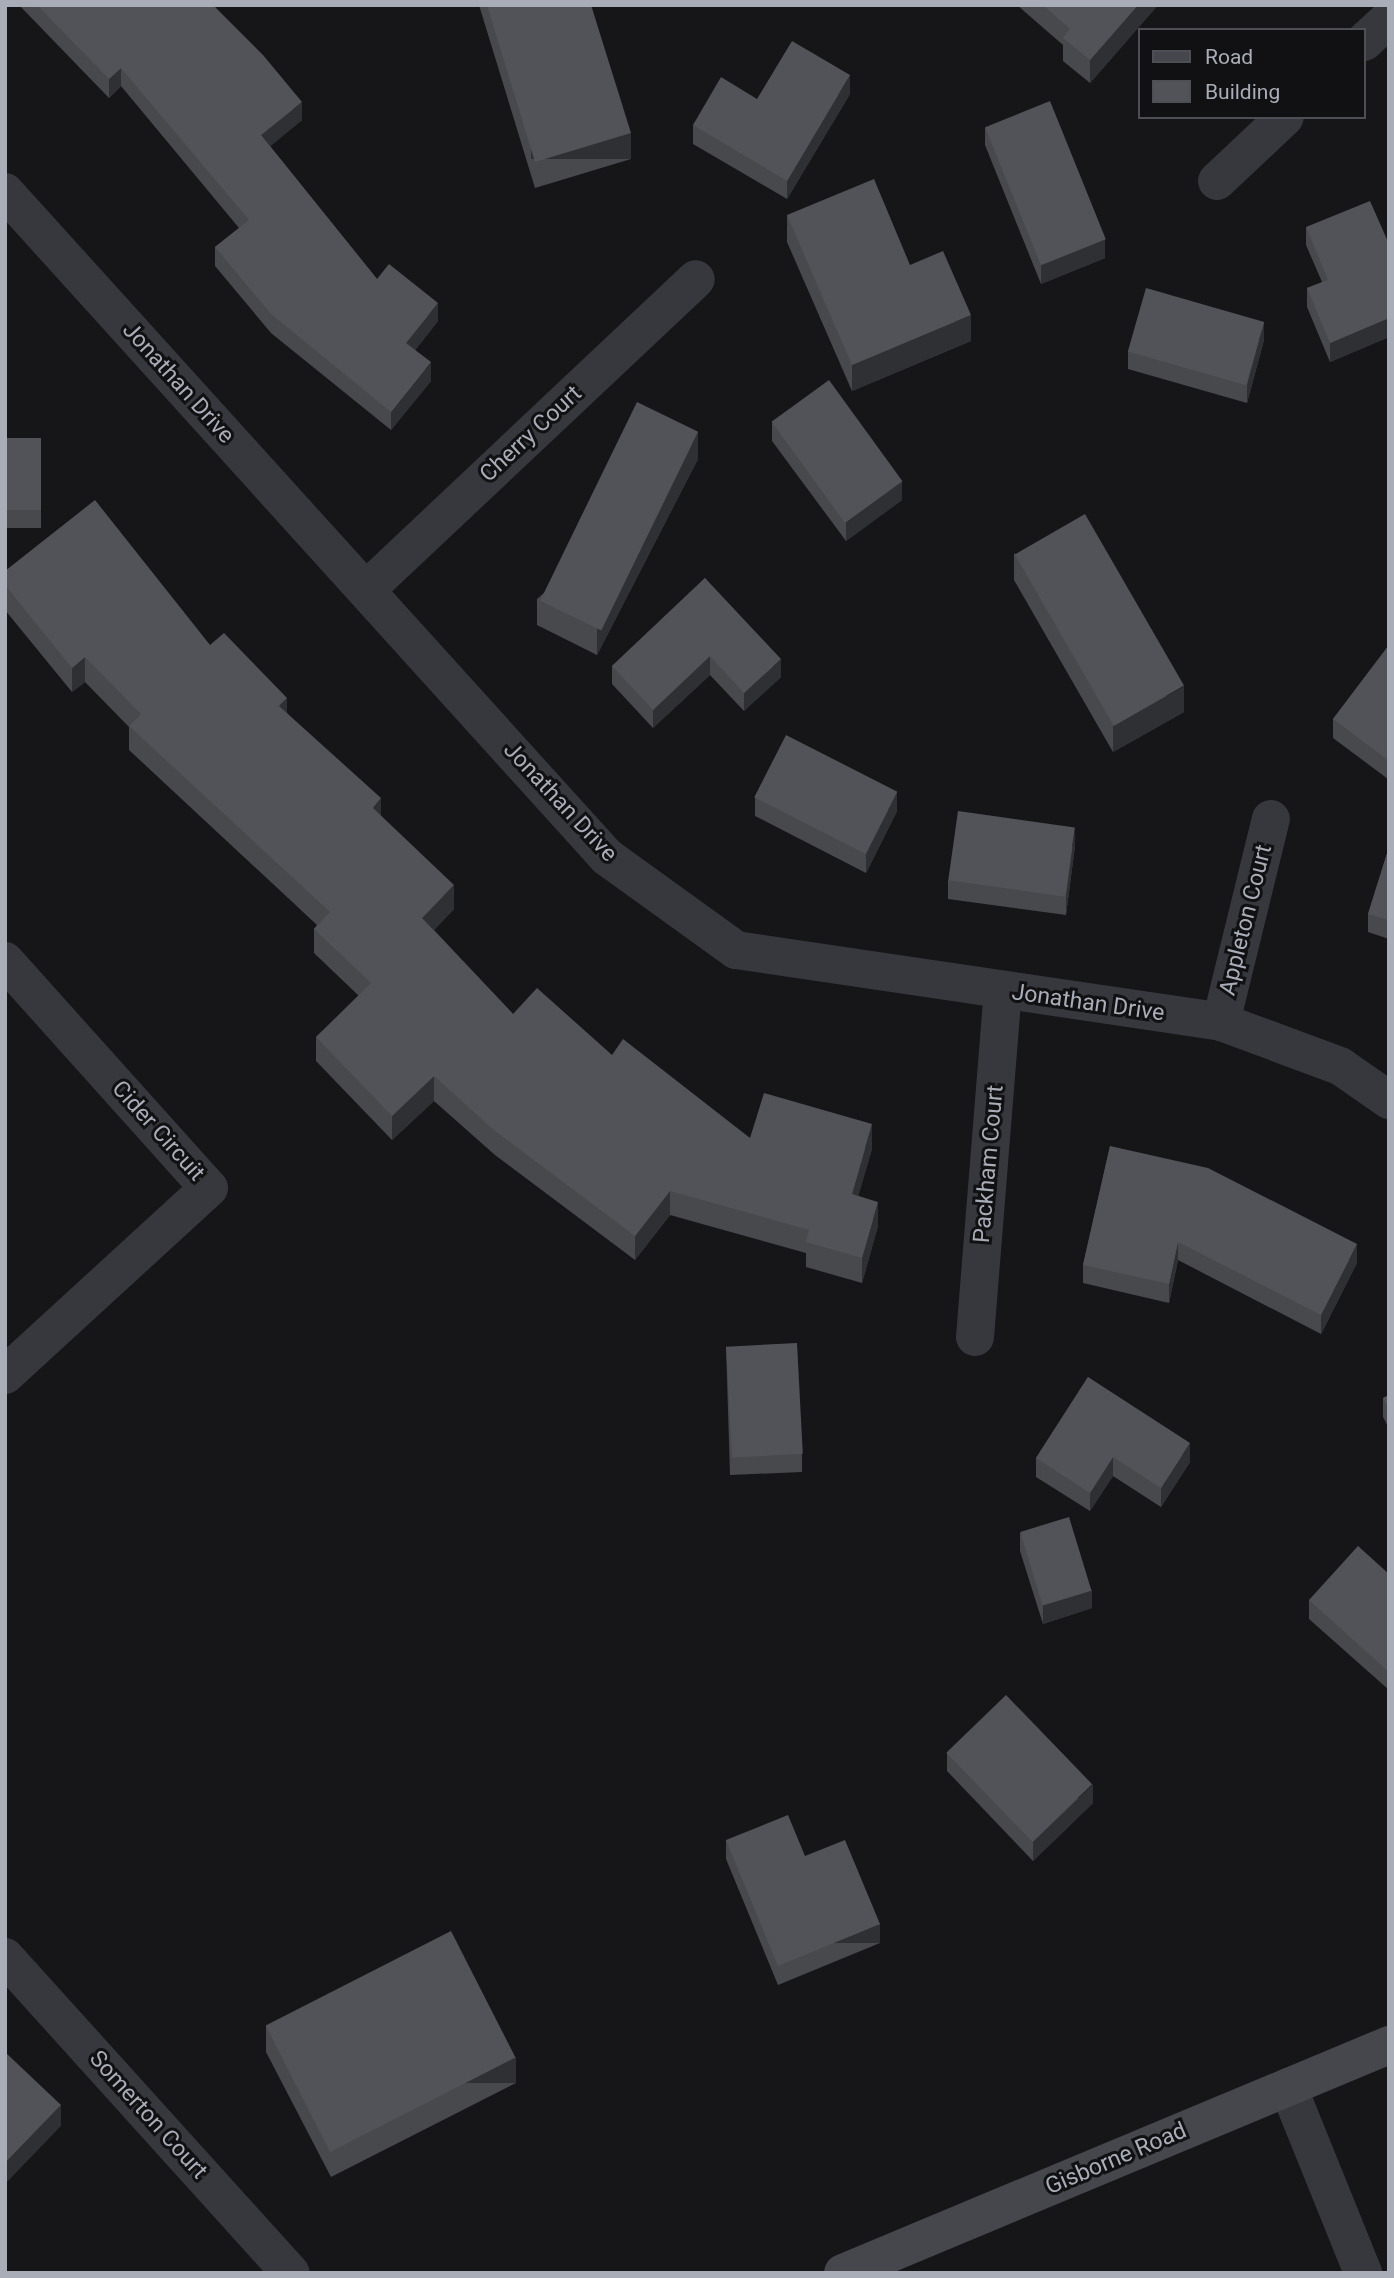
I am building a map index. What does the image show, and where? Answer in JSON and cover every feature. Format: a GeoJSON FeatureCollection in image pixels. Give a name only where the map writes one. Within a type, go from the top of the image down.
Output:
{"type":"FeatureCollection","features":[{"type":"Feature","properties":{"kind":"main road","name":"Gisborne Road"},"geometry":{"type":"LineString","coordinates":[[843,2273],[1389,2045]]}},
{"type":"Feature","properties":{"kind":"street"},"geometry":{"type":"LineString","coordinates":[[1366,40],[1389,19]]}},
{"type":"Feature","properties":{"kind":"street"},"geometry":{"type":"LineString","coordinates":[[1217,181],[1283,119]]}},
{"type":"Feature","properties":{"kind":"street","name":"Jonathan Drive"},"geometry":{"type":"LineString","coordinates":[[5,192],[607,857],[736,950],[1003,992],[1222,1022],[1340,1066],[1389,1100]]}},
{"type":"Feature","properties":{"kind":"street","name":"Cherry Court"},"geometry":{"type":"LineString","coordinates":[[366,590],[696,279]]}},
{"type":"Feature","properties":{"kind":"street","name":"Appleton Court"},"geometry":{"type":"LineString","coordinates":[[1222,1022],[1270,819]]}},
{"type":"Feature","properties":{"kind":"street","name":"Cider Circuit"},"geometry":{"type":"LineString","coordinates":[[5,961],[209,1188],[5,1375]]}},
{"type":"Feature","properties":{"kind":"street","name":"Packham Court"},"geometry":{"type":"LineString","coordinates":[[975,1337],[1003,992]]}},
{"type":"Feature","properties":{"kind":"street","name":"Somerton Court"},"geometry":{"type":"LineString","coordinates":[[5,1956],[291,2273]]}},
{"type":"Feature","properties":{"kind":"street"},"geometry":{"type":"LineString","coordinates":[[1288,2087],[1363,2273]]}},
{"type":"Feature","properties":{"kind":"building"},"geometry":{"type":"Polygon","coordinates":[[[37,5],[213,5],[263,55],[302,102],[261,135],[377,279],[389,264],[438,303],[406,343],[431,362],[391,412],[271,314],[215,247],[249,220],[121,68],[109,79],[37,5]]]}},
{"type":"Feature","properties":{"kind":"building"},"geometry":{"type":"Polygon","coordinates":[[[487,5],[591,5],[631,133],[535,162],[487,5]]]}},
{"type":"Feature","properties":{"kind":"building"},"geometry":{"type":"Polygon","coordinates":[[[1043,5],[1138,5],[1090,60],[1063,38],[1070,29],[1043,5]]]}},
{"type":"Feature","properties":{"kind":"building"},"geometry":{"type":"Polygon","coordinates":[[[792,41],[850,75],[787,181],[693,125],[721,77],[757,99],[792,41]]]}},
{"type":"Feature","properties":{"kind":"building"},"geometry":{"type":"Polygon","coordinates":[[[1050,101],[1106,239],[1041,265],[985,127],[1050,101]]]}},
{"type":"Feature","properties":{"kind":"building"},"geometry":{"type":"Polygon","coordinates":[[[874,179],[910,265],[943,251],[971,315],[852,365],[787,215],[874,179]]]}},
{"type":"Feature","properties":{"kind":"building"},"geometry":{"type":"Polygon","coordinates":[[[1370,201],[1389,244],[1389,318],[1330,343],[1307,288],[1328,280],[1306,227],[1370,201]]]}},
{"type":"Feature","properties":{"kind":"building"},"geometry":{"type":"Polygon","coordinates":[[[1146,288],[1264,322],[1246,385],[1128,351],[1146,288]]]}},
{"type":"Feature","properties":{"kind":"building"},"geometry":{"type":"Polygon","coordinates":[[[829,380],[902,481],[845,523],[772,422],[829,380]]]}},
{"type":"Feature","properties":{"kind":"building"},"geometry":{"type":"Polygon","coordinates":[[[637,402],[698,432],[601,630],[540,601],[637,402]]]}},
{"type":"Feature","properties":{"kind":"building"},"geometry":{"type":"Polygon","coordinates":[[[5,438],[41,438],[41,510],[5,510],[5,438]]]}},
{"type":"Feature","properties":{"kind":"building"},"geometry":{"type":"Polygon","coordinates":[[[95,500],[210,645],[224,633],[287,698],[279,706],[381,798],[373,808],[454,885],[422,918],[513,1014],[537,988],[612,1055],[623,1039],[750,1138],[764,1093],[872,1124],[852,1194],[878,1202],[862,1258],[806,1242],[809,1230],[670,1191],[635,1236],[495,1131],[434,1076],[392,1116],[316,1037],[371,983],[314,929],[330,912],[129,726],[141,714],[85,657],[72,668],[5,585],[5,571],[95,500]]]}},
{"type":"Feature","properties":{"kind":"building"},"geometry":{"type":"Polygon","coordinates":[[[1085,514],[1184,685],[1114,726],[1015,554],[1085,514]]]}},
{"type":"Feature","properties":{"kind":"building"},"geometry":{"type":"Polygon","coordinates":[[[705,578],[781,659],[744,693],[710,656],[653,710],[612,666],[705,578]]]}},
{"type":"Feature","properties":{"kind":"building"},"geometry":{"type":"Polygon","coordinates":[[[1389,645],[1389,759],[1388,760],[1333,719],[1389,645]]]}},
{"type":"Feature","properties":{"kind":"building"},"geometry":{"type":"Polygon","coordinates":[[[786,735],[897,792],[866,854],[754,797],[786,735]]]}},
{"type":"Feature","properties":{"kind":"building"},"geometry":{"type":"Polygon","coordinates":[[[958,811],[1075,827],[1065,897],[948,880],[958,811]]]}},
{"type":"Feature","properties":{"kind":"building"},"geometry":{"type":"Polygon","coordinates":[[[1389,847],[1389,920],[1368,914],[1389,847]]]}},
{"type":"Feature","properties":{"kind":"building"},"geometry":{"type":"Polygon","coordinates":[[[1110,1146],[1208,1168],[1357,1244],[1321,1315],[1178,1242],[1169,1284],[1083,1265],[1110,1146]]]}},
{"type":"Feature","properties":{"kind":"building"},"geometry":{"type":"Polygon","coordinates":[[[797,1343],[803,1454],[732,1458],[726,1347],[797,1343]]]}},
{"type":"Feature","properties":{"kind":"building"},"geometry":{"type":"Polygon","coordinates":[[[1088,1377],[1190,1443],[1161,1488],[1113,1457],[1090,1493],[1036,1458],[1088,1377]]]}},
{"type":"Feature","properties":{"kind":"building"},"geometry":{"type":"Polygon","coordinates":[[[1389,1395],[1389,1409],[1383,1398],[1389,1395]]]}},
{"type":"Feature","properties":{"kind":"building"},"geometry":{"type":"Polygon","coordinates":[[[1069,1517],[1092,1591],[1043,1606],[1020,1532],[1069,1517]]]}},
{"type":"Feature","properties":{"kind":"building"},"geometry":{"type":"Polygon","coordinates":[[[1358,1546],[1389,1574],[1389,1672],[1309,1600],[1358,1546]]]}},
{"type":"Feature","properties":{"kind":"building"},"geometry":{"type":"Polygon","coordinates":[[[1006,1695],[1092,1784],[1032,1842],[946,1753],[1006,1695]]]}},
{"type":"Feature","properties":{"kind":"building"},"geometry":{"type":"Polygon","coordinates":[[[788,1815],[805,1856],[845,1840],[880,1924],[778,1966],[726,1840],[788,1815]]]}},
{"type":"Feature","properties":{"kind":"building"},"geometry":{"type":"Polygon","coordinates":[[[451,1931],[515,2058],[330,2152],[266,2025],[451,1931]]]}},
{"type":"Feature","properties":{"kind":"building"},"geometry":{"type":"Polygon","coordinates":[[[5,2052],[61,2105],[5,2163],[5,2052]]]}}]}
